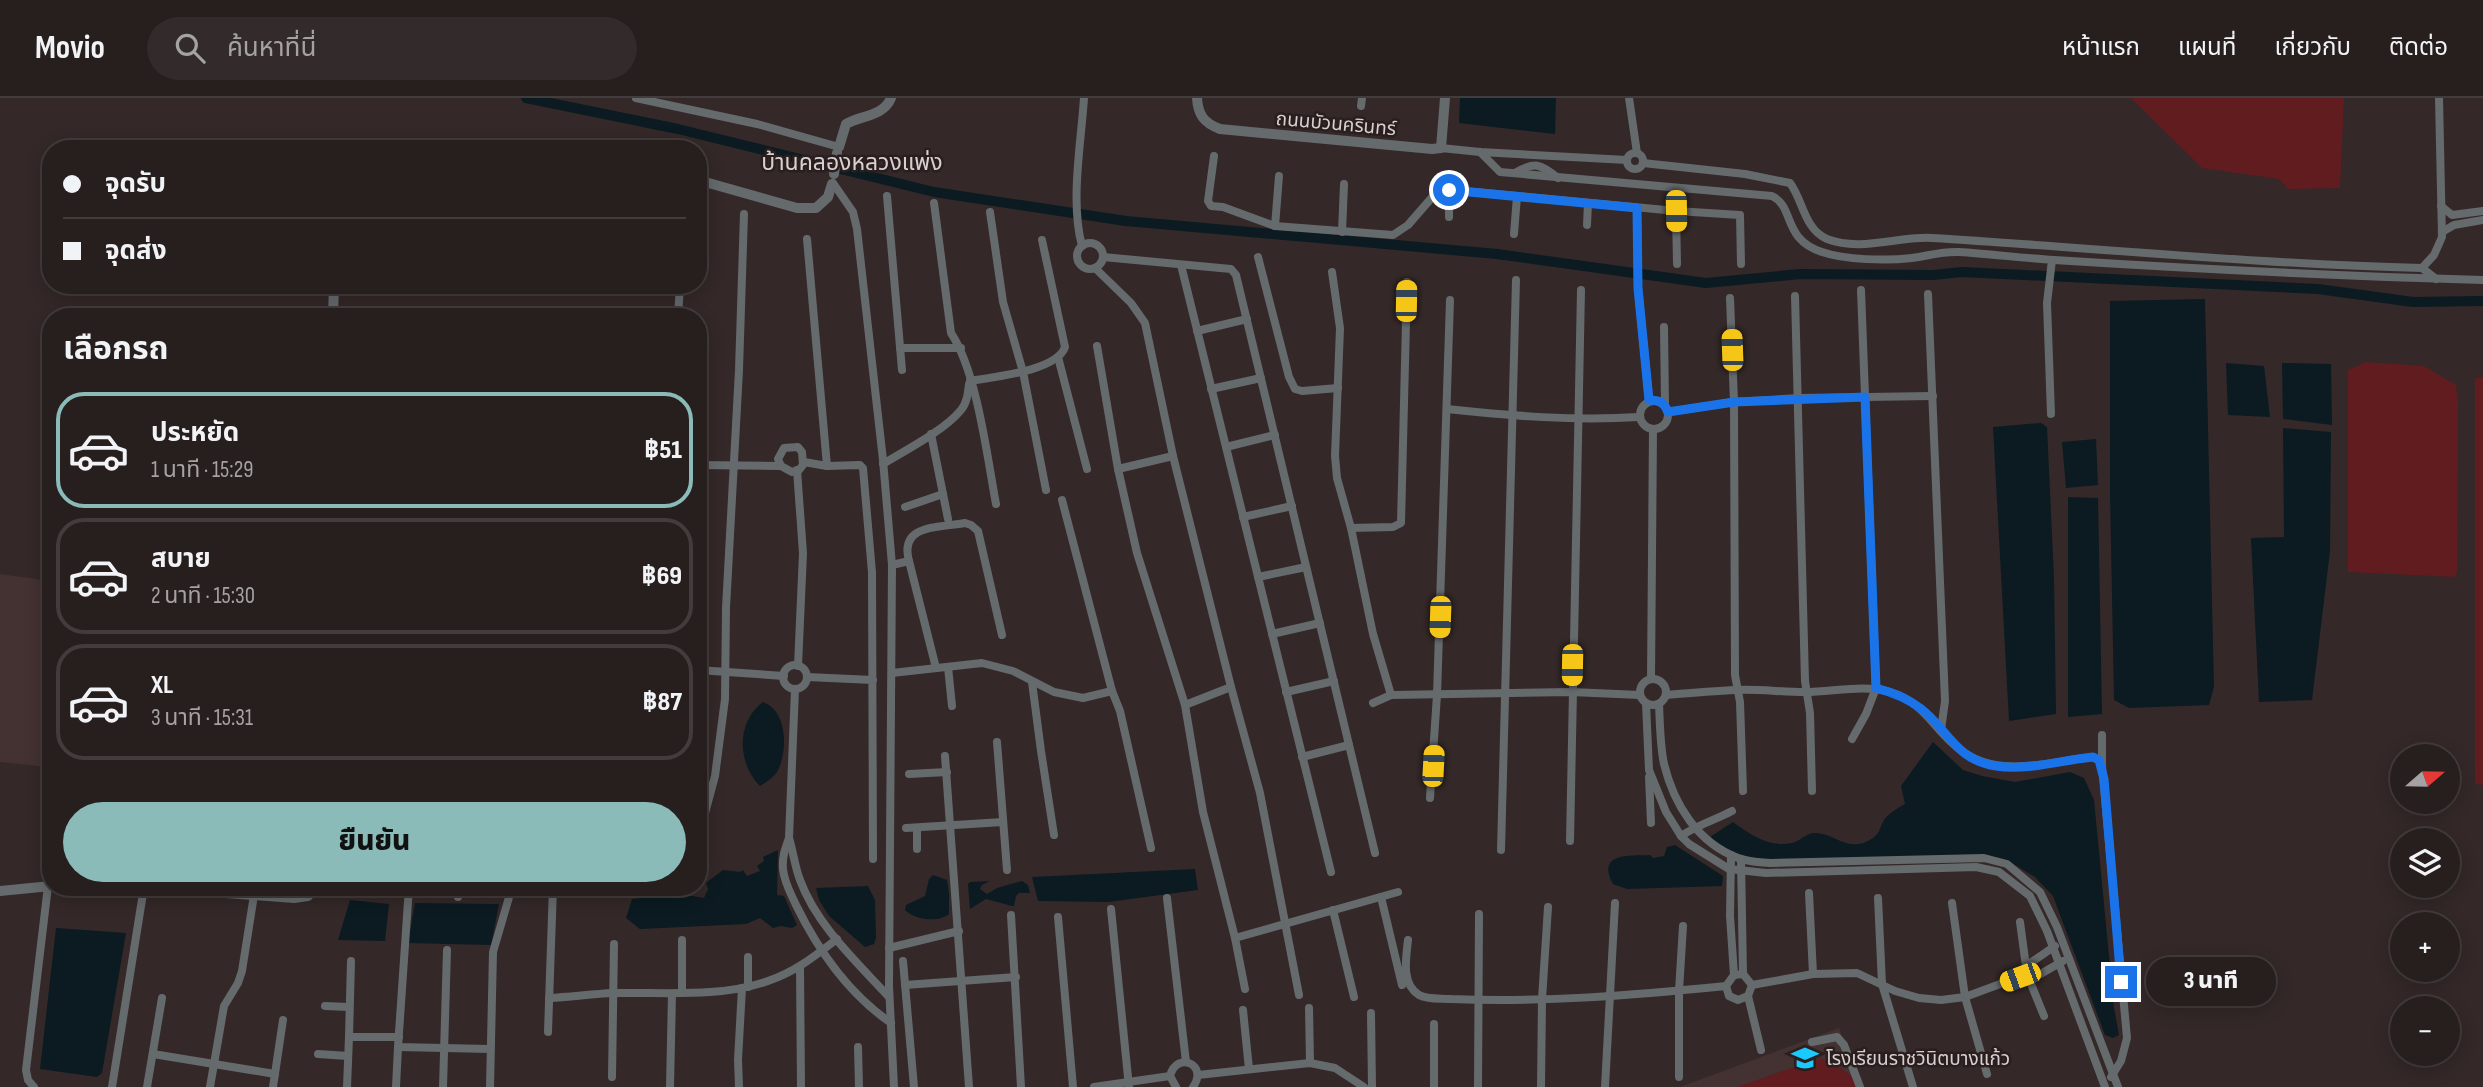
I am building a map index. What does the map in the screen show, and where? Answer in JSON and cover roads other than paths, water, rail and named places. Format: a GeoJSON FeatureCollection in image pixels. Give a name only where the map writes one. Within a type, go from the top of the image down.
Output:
{"type":"FeatureCollection","features":[{"type":"Feature","properties":{"kind":"street"},"geometry":{"type":"LineString","coordinates":[[636,98],[757,124],[838,150]]}},
{"type":"Feature","properties":{"kind":"street"},"geometry":{"type":"LineString","coordinates":[[707,183],[797,208],[816,208],[828,197],[846,124],[872,115],[888,104],[891,98]]}},
{"type":"Feature","properties":{"kind":"street"},"geometry":{"type":"LineString","coordinates":[[1083,246],[1078,227],[1078,190],[1084,98]]}},
{"type":"Feature","properties":{"kind":"street","name":"ถนนบัวนครินทร์"},"geometry":{"type":"LineString","coordinates":[[1197,98],[1200,116],[1209,125],[1220,129],[1441,148]]}},
{"type":"Feature","properties":{"kind":"street"},"geometry":{"type":"LineString","coordinates":[[1445,98],[1441,148],[1627,160]]}},
{"type":"Feature","properties":{"kind":"street"},"geometry":{"type":"LineString","coordinates":[[1629,98],[1637,153]]}},
{"type":"Feature","properties":{"kind":"street"},"geometry":{"type":"LineString","coordinates":[[2422,268],[2434,254],[2442,232],[2440,98]]}},
{"type":"Feature","properties":{"kind":"street"},"geometry":{"type":"LineString","coordinates":[[1480,152],[1500,172],[1515,173],[1529,165],[1543,166],[1558,178],[1772,196],[1778,199],[1802,243],[1833,256],[1897,259],[1943,252],[2051,264],[2483,280]]}},
{"type":"Feature","properties":{"kind":"street"},"geometry":{"type":"LineString","coordinates":[[1637,153],[1642,156],[1643,163],[1640,168],[1634,169],[1629,166],[1627,160],[1631,154],[1637,153]]}},
{"type":"Feature","properties":{"kind":"street"},"geometry":{"type":"LineString","coordinates":[[1214,156],[1208,201],[1211,206],[1223,207],[1275,226],[1393,235],[1408,225],[1435,194],[1449,190],[1740,215],[1741,264]]}},
{"type":"Feature","properties":{"kind":"street"},"geometry":{"type":"LineString","coordinates":[[1643,163],[1745,174],[1790,183],[1815,230],[1822,237],[1846,244],[1928,238],[2202,258],[2422,268],[2436,279]]}},
{"type":"Feature","properties":{"kind":"street"},"geometry":{"type":"LineString","coordinates":[[1275,226],[1279,176]]}},
{"type":"Feature","properties":{"kind":"street"},"geometry":{"type":"LineString","coordinates":[[833,179],[853,212],[857,229],[892,565],[889,997],[894,1087]]}},
{"type":"Feature","properties":{"kind":"street"},"geometry":{"type":"LineString","coordinates":[[1342,232],[1344,184]]}},
{"type":"Feature","properties":{"kind":"street"},"geometry":{"type":"LineString","coordinates":[[1449,190],[1449,217]]}},
{"type":"Feature","properties":{"kind":"street"},"geometry":{"type":"LineString","coordinates":[[887,195],[902,370]]}},
{"type":"Feature","properties":{"kind":"street"},"geometry":{"type":"LineString","coordinates":[[1514,234],[1517,196]]}},
{"type":"Feature","properties":{"kind":"street"},"geometry":{"type":"LineString","coordinates":[[934,203],[951,333],[961,348],[970,381],[996,504]]}},
{"type":"Feature","properties":{"kind":"street"},"geometry":{"type":"LineString","coordinates":[[1587,225],[1588,203]]}},
{"type":"Feature","properties":{"kind":"street"},"geometry":{"type":"LineString","coordinates":[[2441,206],[2452,215],[2483,211]]}},
{"type":"Feature","properties":{"kind":"street"},"geometry":{"type":"LineString","coordinates":[[1637,208],[1638,288],[1649,400]]}},
{"type":"Feature","properties":{"kind":"street"},"geometry":{"type":"LineString","coordinates":[[1676,211],[1677,264]]}},
{"type":"Feature","properties":{"kind":"street"},"geometry":{"type":"LineString","coordinates":[[990,212],[1003,302],[1023,372],[1046,490]]}},
{"type":"Feature","properties":{"kind":"street"},"geometry":{"type":"LineString","coordinates":[[707,806],[723,726],[744,214]]}},
{"type":"Feature","properties":{"kind":"street"},"geometry":{"type":"LineString","coordinates":[[2442,232],[2454,225],[2483,220]]}},
{"type":"Feature","properties":{"kind":"street"},"geometry":{"type":"LineString","coordinates":[[807,239],[827,466]]}},
{"type":"Feature","properties":{"kind":"street"},"geometry":{"type":"LineString","coordinates":[[970,381],[1023,372],[1058,357],[1065,346],[1042,240]]}},
{"type":"Feature","properties":{"kind":"street"},"geometry":{"type":"LineString","coordinates":[[1090,243],[1101,248],[1099,266],[1087,269],[1078,261],[1077,254],[1083,246],[1090,243]]}},
{"type":"Feature","properties":{"kind":"street"},"geometry":{"type":"LineString","coordinates":[[1102,257],[1234,271],[1375,853]]}},
{"type":"Feature","properties":{"kind":"street"},"geometry":{"type":"LineString","coordinates":[[1258,257],[1289,377],[1295,389],[1302,391],[1338,388]]}},
{"type":"Feature","properties":{"kind":"street"},"geometry":{"type":"LineString","coordinates":[[2050,414],[2047,303],[2051,264]]}},
{"type":"Feature","properties":{"kind":"street"},"geometry":{"type":"LineString","coordinates":[[1181,265],[1331,872]]}},
{"type":"Feature","properties":{"kind":"street"},"geometry":{"type":"LineString","coordinates":[[1095,268],[1131,303],[1145,323],[1173,456],[1260,793],[1299,995]]}},
{"type":"Feature","properties":{"kind":"street"},"geometry":{"type":"LineString","coordinates":[[1332,272],[1340,328],[1335,456],[1337,478],[1351,528],[1373,634],[1391,695]]}},
{"type":"Feature","properties":{"kind":"street"},"geometry":{"type":"LineString","coordinates":[[1501,850],[1516,280]]}},
{"type":"Feature","properties":{"kind":"street"},"geometry":{"type":"LineString","coordinates":[[1351,528],[1393,527],[1401,523],[1407,282]]}},
{"type":"Feature","properties":{"kind":"street"},"geometry":{"type":"LineString","coordinates":[[1570,841],[1581,290]]}},
{"type":"Feature","properties":{"kind":"street"},"geometry":{"type":"LineString","coordinates":[[1852,739],[1876,688],[1861,290]]}},
{"type":"Feature","properties":{"kind":"street"},"geometry":{"type":"LineString","coordinates":[[1928,294],[1945,701],[1941,730]]}},
{"type":"Feature","properties":{"kind":"street"},"geometry":{"type":"LineString","coordinates":[[1796,296],[1812,791]]}},
{"type":"Feature","properties":{"kind":"street"},"geometry":{"type":"LineString","coordinates":[[1730,298],[1734,402],[1735,662],[1740,702],[1743,791]]}},
{"type":"Feature","properties":{"kind":"street"},"geometry":{"type":"LineString","coordinates":[[1430,798],[1437,695],[1450,300]]}},
{"type":"Feature","properties":{"kind":"street"},"geometry":{"type":"LineString","coordinates":[[1197,331],[1247,319]]}},
{"type":"Feature","properties":{"kind":"street"},"geometry":{"type":"LineString","coordinates":[[1664,327],[1668,416],[1663,426],[1653,430],[1643,426],[1639,416],[1641,407],[1649,400],[1658,400],[1667,409]]}},
{"type":"Feature","properties":{"kind":"street"},"geometry":{"type":"LineString","coordinates":[[1097,346],[1118,468],[1137,553],[1185,705],[1203,812],[1245,989]]}},
{"type":"Feature","properties":{"kind":"street"},"geometry":{"type":"LineString","coordinates":[[900,348],[961,348]]}},
{"type":"Feature","properties":{"kind":"street"},"geometry":{"type":"LineString","coordinates":[[1058,357],[1087,469]]}},
{"type":"Feature","properties":{"kind":"street"},"geometry":{"type":"LineString","coordinates":[[1211,389],[1261,379]]}},
{"type":"Feature","properties":{"kind":"street"},"geometry":{"type":"LineString","coordinates":[[883,464],[931,434],[961,410],[970,381]]}},
{"type":"Feature","properties":{"kind":"street"},"geometry":{"type":"LineString","coordinates":[[1667,409],[1799,398],[1933,396]]}},
{"type":"Feature","properties":{"kind":"street"},"geometry":{"type":"LineString","coordinates":[[1447,409],[1578,419],[1639,416]]}},
{"type":"Feature","properties":{"kind":"street"},"geometry":{"type":"LineString","coordinates":[[1651,679],[1653,430]]}},
{"type":"Feature","properties":{"kind":"street"},"geometry":{"type":"LineString","coordinates":[[931,434],[948,519]]}},
{"type":"Feature","properties":{"kind":"street"},"geometry":{"type":"LineString","coordinates":[[1226,447],[1275,435]]}},
{"type":"Feature","properties":{"kind":"street"},"geometry":{"type":"LineString","coordinates":[[780,466],[780,453],[791,446],[802,452],[804,462]]}},
{"type":"Feature","properties":{"kind":"street"},"geometry":{"type":"LineString","coordinates":[[1118,468],[1173,456]]}},
{"type":"Feature","properties":{"kind":"street"},"geometry":{"type":"LineString","coordinates":[[804,462],[827,466],[860,465],[863,468],[872,572],[873,859]]}},
{"type":"Feature","properties":{"kind":"street"},"geometry":{"type":"LineString","coordinates":[[798,666],[803,553],[797,470],[804,462]]}},
{"type":"Feature","properties":{"kind":"street"},"geometry":{"type":"LineString","coordinates":[[707,466],[780,466],[786,470],[797,470]]}},
{"type":"Feature","properties":{"kind":"street"},"geometry":{"type":"LineString","coordinates":[[905,507],[943,494]]}},
{"type":"Feature","properties":{"kind":"street"},"geometry":{"type":"LineString","coordinates":[[1062,500],[1112,691],[1120,711],[1151,848]]}},
{"type":"Feature","properties":{"kind":"street"},"geometry":{"type":"LineString","coordinates":[[1243,517],[1292,506]]}},
{"type":"Feature","properties":{"kind":"street"},"geometry":{"type":"LineString","coordinates":[[936,668],[906,549],[907,541],[916,532],[965,523],[978,531],[1002,635]]}},
{"type":"Feature","properties":{"kind":"street"},"geometry":{"type":"LineString","coordinates":[[892,565],[909,561]]}},
{"type":"Feature","properties":{"kind":"street"},"geometry":{"type":"LineString","coordinates":[[1258,577],[1306,567]]}},
{"type":"Feature","properties":{"kind":"street"},"geometry":{"type":"LineString","coordinates":[[1272,634],[1320,623]]}},
{"type":"Feature","properties":{"kind":"street"},"geometry":{"type":"LineString","coordinates":[[892,673],[982,663],[1013,671],[1054,692],[1083,698],[1112,691]]}},
{"type":"Feature","properties":{"kind":"street"},"geometry":{"type":"LineString","coordinates":[[798,666],[804,670],[807,677],[805,685],[795,689],[788,686],[784,676],[790,667],[798,666]]}},
{"type":"Feature","properties":{"kind":"street"},"geometry":{"type":"LineString","coordinates":[[948,667],[952,706]]}},
{"type":"Feature","properties":{"kind":"street"},"geometry":{"type":"LineString","coordinates":[[707,670],[784,676]]}},
{"type":"Feature","properties":{"kind":"street"},"geometry":{"type":"LineString","coordinates":[[807,677],[873,680]]}},
{"type":"Feature","properties":{"kind":"street"},"geometry":{"type":"LineString","coordinates":[[1640,695],[1643,683],[1651,679],[1663,683],[1666,695]]}},
{"type":"Feature","properties":{"kind":"street"},"geometry":{"type":"LineString","coordinates":[[1286,692],[1334,681]]}},
{"type":"Feature","properties":{"kind":"street"},"geometry":{"type":"LineString","coordinates":[[1032,682],[1054,835]]}},
{"type":"Feature","properties":{"kind":"street"},"geometry":{"type":"LineString","coordinates":[[1185,705],[1231,687]]}},
{"type":"Feature","properties":{"kind":"street"},"geometry":{"type":"LineString","coordinates":[[2102,766],[2099,760],[2093,757],[2013,768],[1993,766],[1971,758],[1952,743],[1921,708],[1895,693],[1876,688],[1807,692],[1738,690],[1666,695],[1659,704],[1664,763],[1677,803],[1704,839],[1731,855],[1770,863],[1976,867],[1999,872],[2030,896],[2047,931],[2107,1087]]}},
{"type":"Feature","properties":{"kind":"street"},"geometry":{"type":"LineString","coordinates":[[795,689],[789,838],[799,879],[813,908],[889,997]]}},
{"type":"Feature","properties":{"kind":"street"},"geometry":{"type":"LineString","coordinates":[[1373,703],[1391,695],[1572,692],[1640,695]]}},
{"type":"Feature","properties":{"kind":"street"},"geometry":{"type":"LineString","coordinates":[[1640,695],[1646,703],[1651,823]]}},
{"type":"Feature","properties":{"kind":"street"},"geometry":{"type":"LineString","coordinates":[[1646,703],[1659,704]]}},
{"type":"Feature","properties":{"kind":"street"},"geometry":{"type":"LineString","coordinates":[[2102,735],[2102,766],[2127,1038],[2121,1061],[2112,1073],[2107,1087]]}},
{"type":"Feature","properties":{"kind":"street"},"geometry":{"type":"LineString","coordinates":[[997,742],[1007,870]]}},
{"type":"Feature","properties":{"kind":"street"},"geometry":{"type":"LineString","coordinates":[[1302,757],[1349,745]]}},
{"type":"Feature","properties":{"kind":"street"},"geometry":{"type":"LineString","coordinates":[[945,756],[969,1087]]}},
{"type":"Feature","properties":{"kind":"street"},"geometry":{"type":"LineString","coordinates":[[1649,770],[1666,812],[1681,836],[1729,869],[1740,872],[1984,858],[2007,864],[2040,892],[2057,927],[2118,1087]]}},
{"type":"Feature","properties":{"kind":"street"},"geometry":{"type":"LineString","coordinates":[[909,774],[947,772]]}},
{"type":"Feature","properties":{"kind":"street"},"geometry":{"type":"LineString","coordinates":[[1666,812],[1677,803]]}},
{"type":"Feature","properties":{"kind":"street"},"geometry":{"type":"LineString","coordinates":[[1681,836],[1695,826],[1710,823],[1732,811]]}},
{"type":"Feature","properties":{"kind":"street"},"geometry":{"type":"LineString","coordinates":[[906,828],[1003,822]]}},
{"type":"Feature","properties":{"kind":"street"},"geometry":{"type":"LineString","coordinates":[[917,828],[917,849]]}},
{"type":"Feature","properties":{"kind":"street"},"geometry":{"type":"LineString","coordinates":[[789,838],[782,855],[783,873],[811,935],[871,1010],[891,1023]]}},
{"type":"Feature","properties":{"kind":"street"},"geometry":{"type":"LineString","coordinates":[[1731,855],[1729,869],[1738,975],[1752,985],[1813,974],[1857,973],[1919,998],[1941,1000],[1965,997],[2020,977],[2026,966],[2063,943]]}},
{"type":"Feature","properties":{"kind":"street"},"geometry":{"type":"LineString","coordinates":[[1408,940],[1405,967],[1411,987],[1423,997],[1542,999],[1726,986],[1738,975],[1741,859]]}},
{"type":"Feature","properties":{"kind":"street"},"geometry":{"type":"LineString","coordinates":[[0,891],[42,887]]}},
{"type":"Feature","properties":{"kind":"street"},"geometry":{"type":"LineString","coordinates":[[1235,938],[1398,892]]}},
{"type":"Feature","properties":{"kind":"street"},"geometry":{"type":"LineString","coordinates":[[1809,893],[1813,974]]}},
{"type":"Feature","properties":{"kind":"street"},"geometry":{"type":"LineString","coordinates":[[34,1087],[27,1080],[26,1070],[48,896]]}},
{"type":"Feature","properties":{"kind":"street"},"geometry":{"type":"LineString","coordinates":[[112,1087],[144,896]]}},
{"type":"Feature","properties":{"kind":"street"},"geometry":{"type":"LineString","coordinates":[[210,1087],[224,1006],[238,984],[242,971],[254,896]]}},
{"type":"Feature","properties":{"kind":"street"},"geometry":{"type":"LineString","coordinates":[[267,896],[308,896]]}},
{"type":"Feature","properties":{"kind":"street"},"geometry":{"type":"LineString","coordinates":[[396,1087],[408,896]]}},
{"type":"Feature","properties":{"kind":"street"},"geometry":{"type":"LineString","coordinates":[[489,1087],[493,952],[509,896]]}},
{"type":"Feature","properties":{"kind":"street"},"geometry":{"type":"LineString","coordinates":[[548,1032],[553,896]]}},
{"type":"Feature","properties":{"kind":"street"},"geometry":{"type":"LineString","coordinates":[[1381,897],[1402,985]]}},
{"type":"Feature","properties":{"kind":"street"},"geometry":{"type":"LineString","coordinates":[[1167,898],[1186,1062]]}},
{"type":"Feature","properties":{"kind":"street"},"geometry":{"type":"LineString","coordinates":[[1878,898],[1882,984],[1913,1087]]}},
{"type":"Feature","properties":{"kind":"street"},"geometry":{"type":"LineString","coordinates":[[1952,902],[1965,997],[1987,1073]]}},
{"type":"Feature","properties":{"kind":"street"},"geometry":{"type":"LineString","coordinates":[[1605,1087],[1615,903]]}},
{"type":"Feature","properties":{"kind":"street"},"geometry":{"type":"LineString","coordinates":[[1541,1087],[1542,999],[1548,906]]}},
{"type":"Feature","properties":{"kind":"street"},"geometry":{"type":"LineString","coordinates":[[1111,909],[1129,1085]]}},
{"type":"Feature","properties":{"kind":"street"},"geometry":{"type":"LineString","coordinates":[[1334,910],[1354,997]]}},
{"type":"Feature","properties":{"kind":"street"},"geometry":{"type":"LineString","coordinates":[[1478,1087],[1479,914]]}},
{"type":"Feature","properties":{"kind":"street"},"geometry":{"type":"LineString","coordinates":[[1011,915],[1021,1087]]}},
{"type":"Feature","properties":{"kind":"street"},"geometry":{"type":"LineString","coordinates":[[1058,917],[1073,1087]]}},
{"type":"Feature","properties":{"kind":"street"},"geometry":{"type":"LineString","coordinates":[[2020,922],[2026,966],[2044,1016]]}},
{"type":"Feature","properties":{"kind":"street"},"geometry":{"type":"LineString","coordinates":[[1679,1077],[1679,991],[1684,926]]}},
{"type":"Feature","properties":{"kind":"street"},"geometry":{"type":"LineString","coordinates":[[2047,931],[2057,927]]}},
{"type":"Feature","properties":{"kind":"street"},"geometry":{"type":"LineString","coordinates":[[889,948],[959,931]]}},
{"type":"Feature","properties":{"kind":"street"},"geometry":{"type":"LineString","coordinates":[[549,998],[613,993],[672,995],[745,987],[769,981],[800,967],[837,939]]}},
{"type":"Feature","properties":{"kind":"street"},"geometry":{"type":"LineString","coordinates":[[682,940],[682,993]]}},
{"type":"Feature","properties":{"kind":"street"},"geometry":{"type":"LineString","coordinates":[[612,1077],[614,944]]}},
{"type":"Feature","properties":{"kind":"street"},"geometry":{"type":"LineString","coordinates":[[443,1087],[447,950]]}},
{"type":"Feature","properties":{"kind":"street"},"geometry":{"type":"LineString","coordinates":[[739,1087],[738,1060],[748,957]]}},
{"type":"Feature","properties":{"kind":"street"},"geometry":{"type":"LineString","coordinates":[[2030,981],[2068,958]]}},
{"type":"Feature","properties":{"kind":"street"},"geometry":{"type":"LineString","coordinates":[[347,1087],[351,961]]}},
{"type":"Feature","properties":{"kind":"street"},"geometry":{"type":"LineString","coordinates":[[903,961],[914,1087]]}},
{"type":"Feature","properties":{"kind":"street"},"geometry":{"type":"LineString","coordinates":[[800,967],[801,1087]]}},
{"type":"Feature","properties":{"kind":"street"},"geometry":{"type":"LineString","coordinates":[[905,985],[1016,977]]}},
{"type":"Feature","properties":{"kind":"street"},"geometry":{"type":"LineString","coordinates":[[2020,977],[2030,981]]}},
{"type":"Feature","properties":{"kind":"street"},"geometry":{"type":"LineString","coordinates":[[1752,985],[1748,996],[1762,1050]]}},
{"type":"Feature","properties":{"kind":"street"},"geometry":{"type":"LineString","coordinates":[[1726,986],[1729,996],[1738,1000],[1748,996]]}},
{"type":"Feature","properties":{"kind":"street"},"geometry":{"type":"LineString","coordinates":[[670,1087],[672,995]]}},
{"type":"Feature","properties":{"kind":"street"},"geometry":{"type":"LineString","coordinates":[[147,1087],[162,998]]}},
{"type":"Feature","properties":{"kind":"street"},"geometry":{"type":"LineString","coordinates":[[325,1006],[348,1007]]}},
{"type":"Feature","properties":{"kind":"street"},"geometry":{"type":"LineString","coordinates":[[1309,1008],[1310,1063]]}},
{"type":"Feature","properties":{"kind":"street"},"geometry":{"type":"LineString","coordinates":[[1243,1010],[1250,1069]]}},
{"type":"Feature","properties":{"kind":"street"},"geometry":{"type":"LineString","coordinates":[[1371,1013],[1372,1087]]}},
{"type":"Feature","properties":{"kind":"street"},"geometry":{"type":"LineString","coordinates":[[273,1087],[284,1020]]}},
{"type":"Feature","properties":{"kind":"street"},"geometry":{"type":"LineString","coordinates":[[1434,1024],[1434,1087]]}},
{"type":"Feature","properties":{"kind":"street"},"geometry":{"type":"LineString","coordinates":[[349,1037],[399,1037]]}},
{"type":"Feature","properties":{"kind":"street"},"geometry":{"type":"LineString","coordinates":[[1812,1042],[1837,1037],[1844,1045],[1860,1087]]}},
{"type":"Feature","properties":{"kind":"street"},"geometry":{"type":"LineString","coordinates":[[398,1047],[490,1049]]}},
{"type":"Feature","properties":{"kind":"street"},"geometry":{"type":"LineString","coordinates":[[859,1047],[859,1087]]}},
{"type":"Feature","properties":{"kind":"street"},"geometry":{"type":"LineString","coordinates":[[153,1054],[275,1074]]}},
{"type":"Feature","properties":{"kind":"street"},"geometry":{"type":"LineString","coordinates":[[318,1054],[348,1056]]}},
{"type":"Feature","properties":{"kind":"street"},"geometry":{"type":"LineString","coordinates":[[1176,1087],[1170,1076],[1172,1069],[1178,1063],[1186,1062],[1193,1065],[1198,1075],[1193,1087]]}},
{"type":"Feature","properties":{"kind":"street"},"geometry":{"type":"LineString","coordinates":[[1198,1075],[1310,1063],[1335,1068],[1364,1087]]}},
{"type":"Feature","properties":{"kind":"street"},"geometry":{"type":"LineString","coordinates":[[1094,1087],[1129,1085],[1170,1076]]}},
{"type":"Feature","properties":{"kind":"waterway"},"geometry":{"type":"LineString","coordinates":[[526,98],[678,129],[934,192],[1126,221],[1497,254],[1706,283],[1800,274],[1933,275],[1962,272],[2318,289],[2413,302],[2483,301]]}},
{"type":"Feature","properties":{"kind":"place","name":"โรงเรียนราชวินิตบางแก้ว"},"geometry":{"type":"Point","coordinates":[1805,1058]}},
{"type":"Feature","properties":{"kind":"district","name":"บ้านคลองหลวงแพ่ง"},"geometry":{"type":"Point","coordinates":[852,162]}}]}
